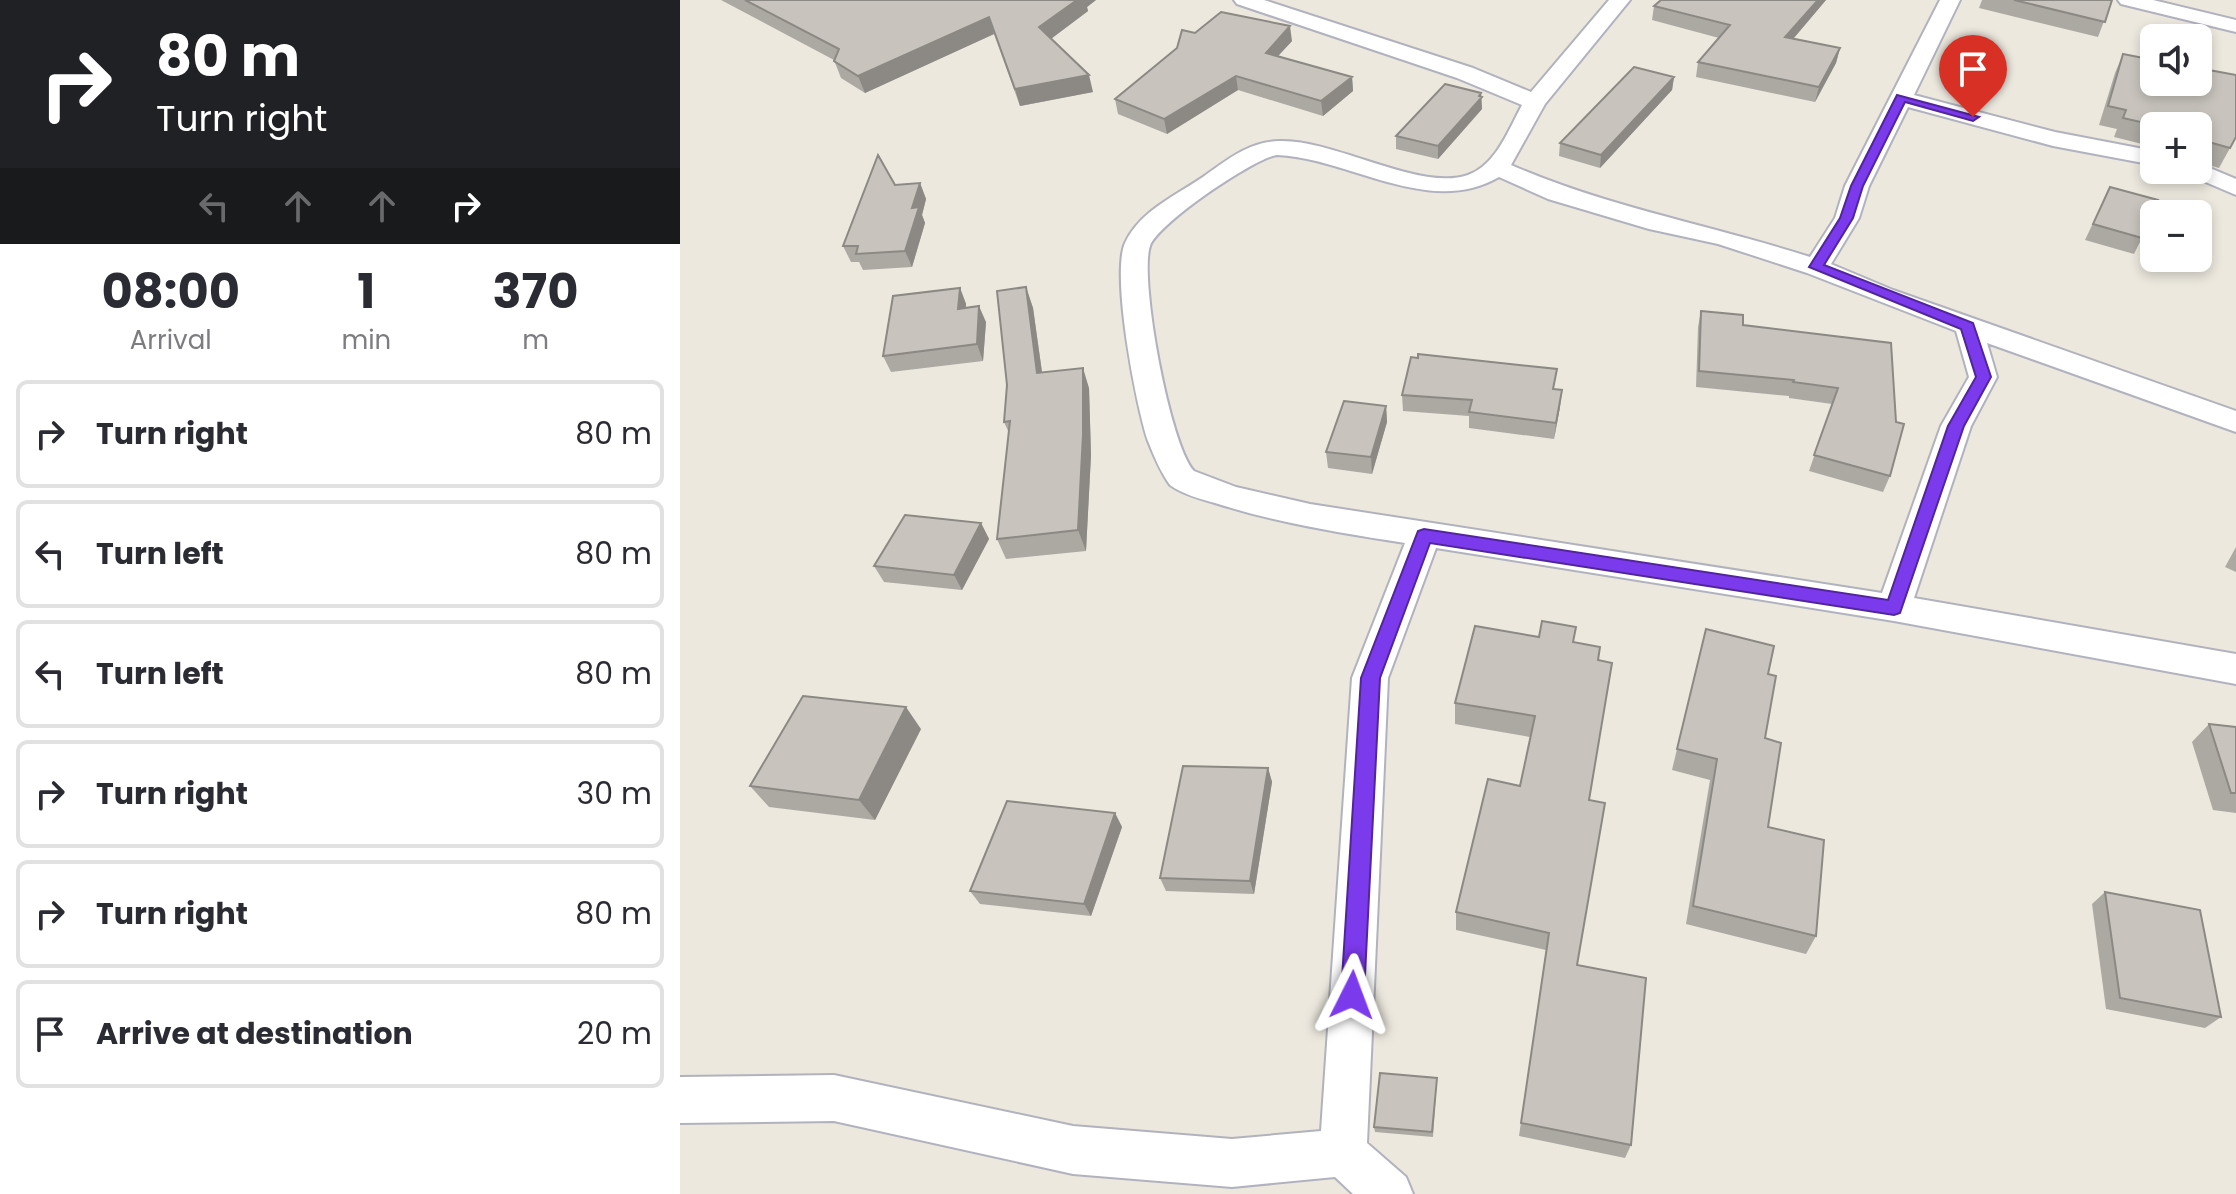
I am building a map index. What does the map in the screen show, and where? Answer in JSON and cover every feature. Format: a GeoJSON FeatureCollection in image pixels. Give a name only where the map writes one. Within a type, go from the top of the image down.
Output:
{"type":"FeatureCollection","features":[{"type":"Feature","properties":{"kind":"street"},"geometry":{"type":"LineString","coordinates":[[1244,0],[1288,6],[1535,102]]}},
{"type":"Feature","properties":{"kind":"street"},"geometry":{"type":"LineString","coordinates":[[1620,0],[1535,102],[1498,168],[1488,176],[1453,186],[1423,182],[1281,147],[1259,150],[1240,159],[1214,180],[1157,216],[1135,249],[1134,289],[1163,445],[1183,479],[1241,502],[1424,535],[1894,608],[2236,669]]}},
{"type":"Feature","properties":{"kind":"street"},"geometry":{"type":"LineString","coordinates":[[1816,267],[1847,218],[1857,186],[1950,0]]}},
{"type":"Feature","properties":{"kind":"street"},"geometry":{"type":"LineString","coordinates":[[2128,0],[2236,26]]}},
{"type":"Feature","properties":{"kind":"street"},"geometry":{"type":"LineString","coordinates":[[1901,98],[2053,139],[2140,155]]}},
{"type":"Feature","properties":{"kind":"street"},"geometry":{"type":"LineString","coordinates":[[1498,168],[1557,194],[1658,224],[1724,238],[1816,267],[1968,326],[2236,422]]}},
{"type":"Feature","properties":{"kind":"street"},"geometry":{"type":"LineString","coordinates":[[2212,177],[2236,188]]}},
{"type":"Feature","properties":{"kind":"street"},"geometry":{"type":"LineString","coordinates":[[1894,608],[1956,426],[1983,377],[1968,326]]}},
{"type":"Feature","properties":{"kind":"street"},"geometry":{"type":"LineString","coordinates":[[1343,1153],[1370,678],[1424,535]]}},
{"type":"Feature","properties":{"kind":"street"},"geometry":{"type":"LineString","coordinates":[[680,1100],[834,1098],[1073,1150],[1216,1162],[1343,1153],[1389,1194]]}},
{"type":"Feature","properties":{"kind":"building"},"geometry":{"type":"Polygon","coordinates":[[[745,0],[1077,0],[1039,27],[1089,75],[1015,89],[989,17],[858,76],[834,61],[839,49],[745,0]]]}},
{"type":"Feature","properties":{"kind":"building"},"geometry":{"type":"Polygon","coordinates":[[[1661,0],[1818,0],[1785,37],[1840,48],[1819,87],[1698,62],[1730,25],[1654,6],[1661,0]]]}},
{"type":"Feature","properties":{"kind":"building"},"geometry":{"type":"Polygon","coordinates":[[[2014,0],[2112,0],[2105,22],[2014,0]]]}},
{"type":"Feature","properties":{"kind":"building"},"geometry":{"type":"Polygon","coordinates":[[[1221,12],[1290,26],[1266,53],[1352,77],[1321,101],[1236,76],[1164,119],[1115,99],[1177,48],[1182,30],[1195,33],[1221,12]]]}},
{"type":"Feature","properties":{"kind":"building"},"geometry":{"type":"Polygon","coordinates":[[[2123,54],[2140,57],[2140,96],[2212,96],[2212,71],[2236,75],[2236,137],[2230,148],[2212,143],[2212,112],[2140,112],[2140,122],[2123,118],[2126,110],[2108,106],[2123,54]]]}},
{"type":"Feature","properties":{"kind":"building"},"geometry":{"type":"Polygon","coordinates":[[[1634,67],[1674,77],[1601,155],[1560,143],[1634,67]]]}},
{"type":"Feature","properties":{"kind":"building"},"geometry":{"type":"Polygon","coordinates":[[[1445,84],[1481,93],[1479,96],[1482,97],[1438,146],[1396,136],[1445,84]]]}},
{"type":"Feature","properties":{"kind":"building"},"geometry":{"type":"Polygon","coordinates":[[[878,155],[895,185],[920,183],[912,208],[919,207],[905,251],[856,254],[858,246],[843,246],[878,155]]]}},
{"type":"Feature","properties":{"kind":"building"},"geometry":{"type":"Polygon","coordinates":[[[2110,187],[2158,200],[2140,200],[2140,237],[2093,224],[2110,187]]]}},
{"type":"Feature","properties":{"kind":"building"},"geometry":{"type":"Polygon","coordinates":[[[1026,287],[1037,373],[1083,368],[1078,530],[997,539],[1010,421],[1004,422],[1007,385],[997,291],[1026,287]]]}},
{"type":"Feature","properties":{"kind":"building"},"geometry":{"type":"Polygon","coordinates":[[[960,288],[958,309],[979,306],[977,344],[883,356],[893,296],[960,288]]]}},
{"type":"Feature","properties":{"kind":"building"},"geometry":{"type":"Polygon","coordinates":[[[1701,311],[1743,315],[1743,325],[1891,343],[1896,422],[1904,424],[1890,476],[1814,455],[1838,388],[1794,380],[1699,371],[1701,311]]]}},
{"type":"Feature","properties":{"kind":"building"},"geometry":{"type":"Polygon","coordinates":[[[1418,354],[1557,369],[1553,389],[1562,390],[1556,423],[1469,412],[1472,400],[1402,395],[1411,357],[1418,358],[1418,354]]]}},
{"type":"Feature","properties":{"kind":"building"},"geometry":{"type":"Polygon","coordinates":[[[1344,401],[1386,406],[1371,457],[1326,452],[1344,401]]]}},
{"type":"Feature","properties":{"kind":"building"},"geometry":{"type":"Polygon","coordinates":[[[905,515],[981,523],[954,575],[874,566],[905,515]]]}},
{"type":"Feature","properties":{"kind":"building"},"geometry":{"type":"Polygon","coordinates":[[[1542,621],[1576,627],[1573,642],[1600,647],[1598,660],[1612,663],[1589,800],[1605,803],[1577,965],[1646,978],[1631,1145],[1521,1123],[1549,933],[1456,912],[1488,779],[1520,786],[1535,716],[1455,703],[1475,626],[1539,637],[1542,621]]]}},
{"type":"Feature","properties":{"kind":"building"},"geometry":{"type":"Polygon","coordinates":[[[1706,629],[1774,646],[1768,674],[1776,676],[1765,738],[1781,743],[1768,827],[1824,840],[1816,936],[1693,906],[1717,759],[1677,749],[1706,629]]]}},
{"type":"Feature","properties":{"kind":"building"},"geometry":{"type":"Polygon","coordinates":[[[803,696],[906,707],[859,800],[750,786],[803,696]]]}},
{"type":"Feature","properties":{"kind":"building"},"geometry":{"type":"Polygon","coordinates":[[[2209,724],[2236,727],[2236,793],[2231,793],[2209,724]]]}},
{"type":"Feature","properties":{"kind":"building"},"geometry":{"type":"Polygon","coordinates":[[[1183,766],[1268,768],[1250,881],[1160,878],[1183,766]]]}},
{"type":"Feature","properties":{"kind":"building"},"geometry":{"type":"Polygon","coordinates":[[[1007,801],[1115,813],[1084,904],[970,891],[1007,801]]]}},
{"type":"Feature","properties":{"kind":"building"},"geometry":{"type":"Polygon","coordinates":[[[2105,892],[2200,910],[2221,1017],[2120,998],[2105,892]]]}},
{"type":"Feature","properties":{"kind":"building"},"geometry":{"type":"Polygon","coordinates":[[[1380,1073],[1437,1078],[1432,1132],[1374,1127],[1380,1073]]]}},
{"type":"Feature","properties":{"kind":"route"},"geometry":{"type":"LineString","coordinates":[[1352,995],[1370,678],[1424,535],[1894,608],[1956,426],[1983,377],[1968,326],[1884,296],[1816,267],[1847,218],[1857,186],[1901,98],[1973,117]]}}]}
